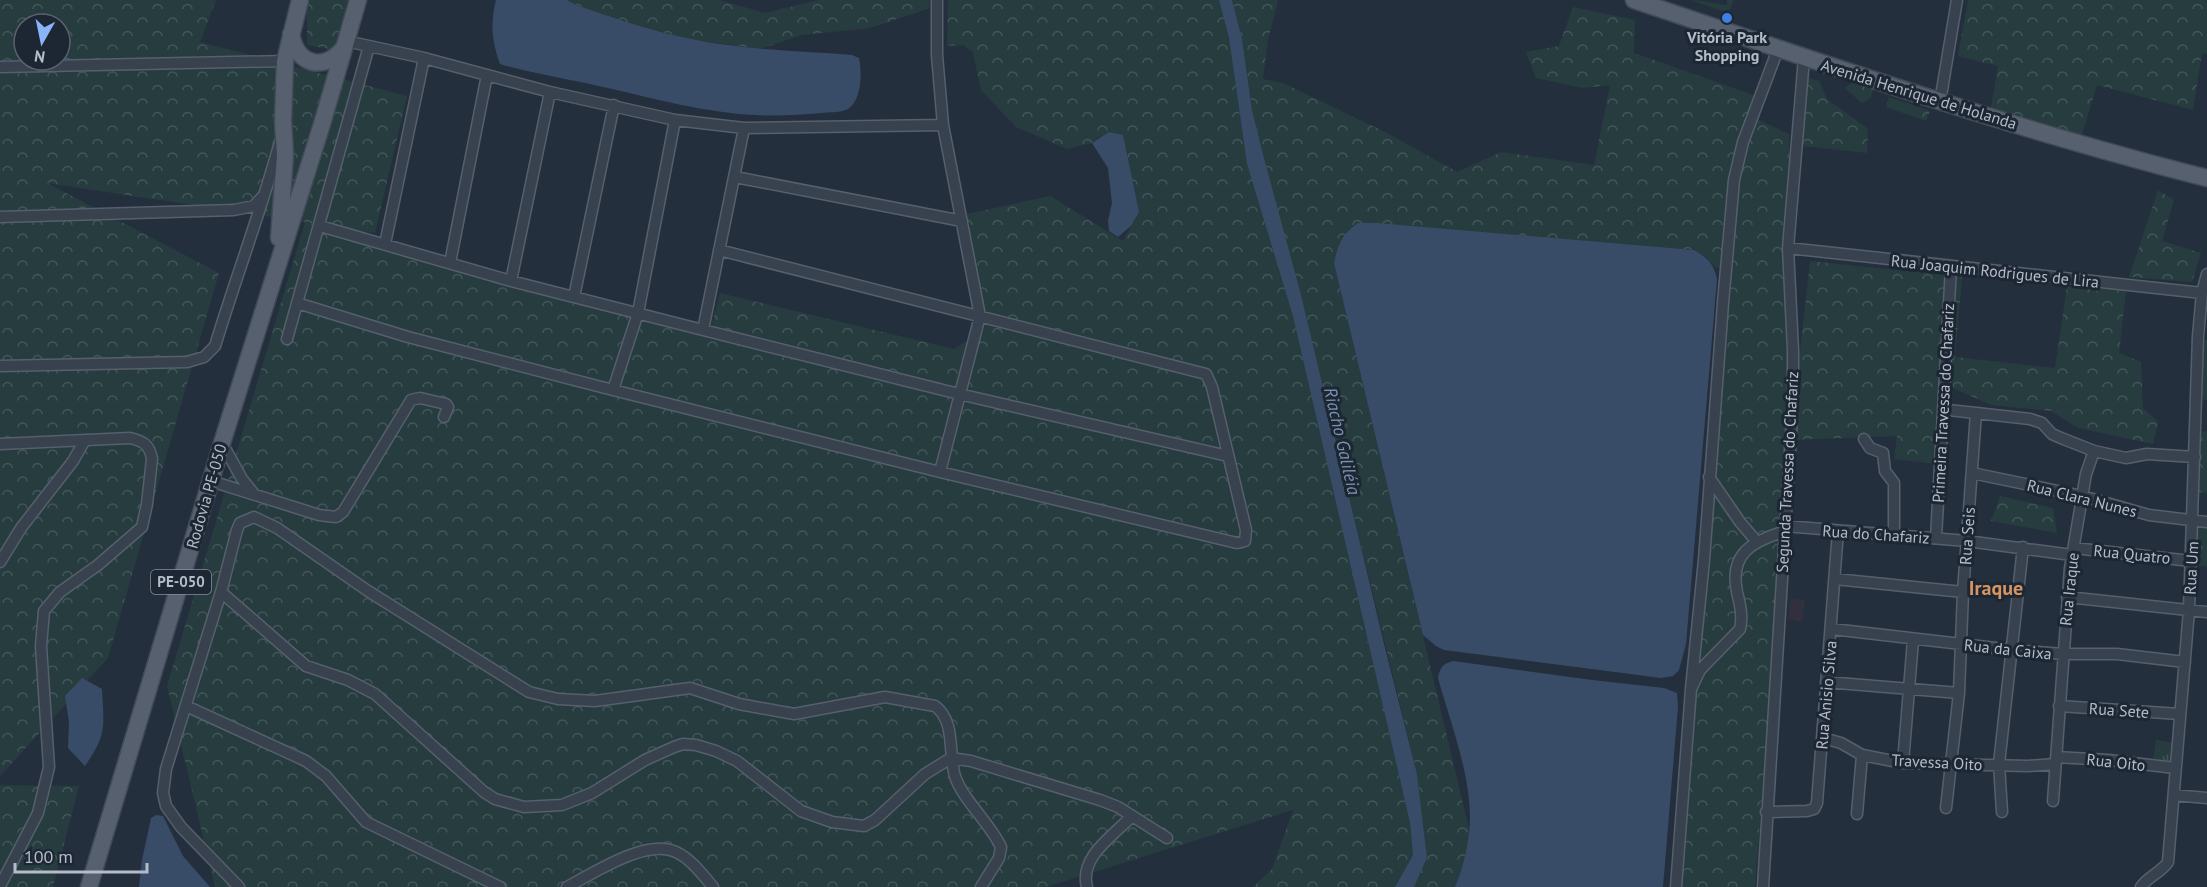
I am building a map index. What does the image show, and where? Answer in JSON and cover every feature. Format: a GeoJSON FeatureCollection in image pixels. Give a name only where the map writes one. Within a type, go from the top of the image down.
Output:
{"type":"FeatureCollection","features":[{"type":"Feature","properties":{"kind":"main road","name":"Rodovia PE-050"},"geometry":{"type":"LineString","coordinates":[[274,278],[283,199],[285,61],[300,0]]}},
{"type":"Feature","properties":{"kind":"main road","name":"Rodovia PE-050"},"geometry":{"type":"LineString","coordinates":[[89,887],[358,0]]}},
{"type":"Feature","properties":{"kind":"main road","name":"Avenida Henrique de Holanda"},"geometry":{"type":"LineString","coordinates":[[1634,0],[1940,102],[2120,156],[2207,178]]}},
{"type":"Feature","properties":{"kind":"main road"},"geometry":{"type":"LineString","coordinates":[[291,34],[294,46],[301,56],[312,62],[324,63],[335,58],[345,45]]}},
{"type":"Feature","properties":{"kind":"street"},"geometry":{"type":"LineString","coordinates":[[937,0],[937,55],[943,125],[980,316],[940,472]]}},
{"type":"Feature","properties":{"kind":"street"},"geometry":{"type":"LineString","coordinates":[[1940,102],[1957,0]]}},
{"type":"Feature","properties":{"kind":"street"},"geometry":{"type":"LineString","coordinates":[[345,45],[369,46],[424,58],[550,92],[675,120],[744,128],[943,125]]}},
{"type":"Feature","properties":{"kind":"street"},"geometry":{"type":"LineString","coordinates":[[287,339],[369,46]]}},
{"type":"Feature","properties":{"kind":"street"},"geometry":{"type":"LineString","coordinates":[[1676,887],[1734,180],[1743,142],[1778,49]]}},
{"type":"Feature","properties":{"kind":"street"},"geometry":{"type":"LineString","coordinates":[[385,244],[424,58]]}},
{"type":"Feature","properties":{"kind":"street","name":"Segunda Travessa do Chafariz"},"geometry":{"type":"LineString","coordinates":[[1762,887],[1793,391],[1788,248],[1804,58]]}},
{"type":"Feature","properties":{"kind":"street"},"geometry":{"type":"LineString","coordinates":[[0,67],[285,61]]}},
{"type":"Feature","properties":{"kind":"street"},"geometry":{"type":"LineString","coordinates":[[450,263],[487,75]]}},
{"type":"Feature","properties":{"kind":"street"},"geometry":{"type":"LineString","coordinates":[[511,281],[550,92]]}},
{"type":"Feature","properties":{"kind":"street"},"geometry":{"type":"LineString","coordinates":[[574,297],[614,105]]}},
{"type":"Feature","properties":{"kind":"street"},"geometry":{"type":"LineString","coordinates":[[613,390],[638,313],[675,120]]}},
{"type":"Feature","properties":{"kind":"street"},"geometry":{"type":"LineString","coordinates":[[702,330],[744,128]]}},
{"type":"Feature","properties":{"kind":"street"},"geometry":{"type":"LineString","coordinates":[[0,366],[187,362],[204,357],[215,346],[284,130]]}},
{"type":"Feature","properties":{"kind":"street"},"geometry":{"type":"LineString","coordinates":[[735,177],[962,221]]}},
{"type":"Feature","properties":{"kind":"street"},"geometry":{"type":"LineString","coordinates":[[0,217],[241,210],[254,206],[265,193]]}},
{"type":"Feature","properties":{"kind":"street"},"geometry":{"type":"LineString","coordinates":[[320,226],[511,281],[702,330],[959,394],[1228,456]]}},
{"type":"Feature","properties":{"kind":"street","name":"Rua Joaquim Rodrigues de Lira"},"geometry":{"type":"LineString","coordinates":[[1788,248],[2202,293]]}},
{"type":"Feature","properties":{"kind":"street"},"geometry":{"type":"LineString","coordinates":[[297,303],[408,337],[940,472],[1242,543],[1246,539],[1246,530],[1212,387],[1206,374],[719,250]]}},
{"type":"Feature","properties":{"kind":"street","name":"Primeira Travessa do Chafariz"},"geometry":{"type":"LineString","coordinates":[[1936,538],[1951,267]]}},
{"type":"Feature","properties":{"kind":"street","name":"Rua Um"},"geometry":{"type":"LineString","coordinates":[[2141,887],[2168,862],[2189,610],[2195,457],[2202,425],[2202,293],[2207,274]]}},
{"type":"Feature","properties":{"kind":"street"},"geometry":{"type":"LineString","coordinates":[[211,481],[325,516],[341,515],[411,400],[420,398],[446,404],[448,407],[444,417]]}},
{"type":"Feature","properties":{"kind":"street"},"geometry":{"type":"LineString","coordinates":[[1948,410],[2030,419],[2043,423],[2052,434],[2061,438],[2094,451],[2126,458],[2147,454],[2195,457]]}},
{"type":"Feature","properties":{"kind":"street","name":"Rua Seis"},"geometry":{"type":"LineString","coordinates":[[1946,808],[1959,693],[1963,592],[1976,413]]}},
{"type":"Feature","properties":{"kind":"street"},"geometry":{"type":"LineString","coordinates":[[0,886],[38,813],[49,767],[40,646],[44,611],[60,592],[98,565],[142,527],[152,459],[147,445],[130,438],[1,446]]}},
{"type":"Feature","properties":{"kind":"street"},"geometry":{"type":"LineString","coordinates":[[1864,439],[1868,446],[1884,455],[1885,471],[1893,480],[1894,535]]}},
{"type":"Feature","properties":{"kind":"street"},"geometry":{"type":"LineString","coordinates":[[0,562],[21,528],[73,461],[85,440]]}},
{"type":"Feature","properties":{"kind":"street"},"geometry":{"type":"LineString","coordinates":[[222,443],[242,479],[254,494]]}},
{"type":"Feature","properties":{"kind":"street","name":"Rua Iraque"},"geometry":{"type":"LineString","coordinates":[[2053,801],[2067,597],[2086,474],[2094,451]]}},
{"type":"Feature","properties":{"kind":"street","name":"Rua Clara Nunes"},"geometry":{"type":"LineString","coordinates":[[1972,473],[2082,496],[2149,515],[2207,522]]}},
{"type":"Feature","properties":{"kind":"street"},"geometry":{"type":"LineString","coordinates":[[1709,477],[1757,542]]}},
{"type":"Feature","properties":{"kind":"street"},"geometry":{"type":"LineString","coordinates":[[239,887],[170,814],[164,800],[163,784],[221,592],[237,530],[240,523],[254,517],[277,528],[368,591],[529,692],[558,699],[595,701],[690,687],[739,704],[794,714],[885,697],[917,701],[934,706],[939,709],[945,720],[951,742],[951,758],[956,780],[1001,847],[999,858],[981,887]]}},
{"type":"Feature","properties":{"kind":"street"},"geometry":{"type":"LineString","coordinates":[[1692,689],[1700,670],[1740,629],[1742,613],[1736,573],[1741,555],[1757,542],[1785,529]]}},
{"type":"Feature","properties":{"kind":"street","name":"Rua do Chafariz"},"geometry":{"type":"LineString","coordinates":[[1785,529],[1936,538],[2023,547]]}},
{"type":"Feature","properties":{"kind":"street","name":"Rua Anisio Silva"},"geometry":{"type":"LineString","coordinates":[[1766,812],[1807,812],[1816,808],[1838,531]]}},
{"type":"Feature","properties":{"kind":"street"},"geometry":{"type":"LineString","coordinates":[[2001,812],[1999,764],[2023,547]]}},
{"type":"Feature","properties":{"kind":"street","name":"Rua Quatro"},"geometry":{"type":"LineString","coordinates":[[2023,547],[2191,561]]}},
{"type":"Feature","properties":{"kind":"street"},"geometry":{"type":"LineString","coordinates":[[1835,579],[1963,592]]}},
{"type":"Feature","properties":{"kind":"street"},"geometry":{"type":"LineString","coordinates":[[221,592],[306,666],[348,680],[375,694],[484,792],[509,805],[539,807],[575,801],[592,794],[645,760],[683,744],[716,751],[736,761],[801,811],[832,822],[864,826],[875,820],[925,774],[951,758],[971,761],[1089,796],[1118,807],[1167,838]]}},
{"type":"Feature","properties":{"kind":"street"},"geometry":{"type":"LineString","coordinates":[[2067,597],[2207,612]]}},
{"type":"Feature","properties":{"kind":"street","name":"Rua da Caixa"},"geometry":{"type":"LineString","coordinates":[[1832,629],[2013,650],[2063,654],[2117,654],[2185,662]]}},
{"type":"Feature","properties":{"kind":"street"},"geometry":{"type":"LineString","coordinates":[[1903,763],[1913,640]]}},
{"type":"Feature","properties":{"kind":"street"},"geometry":{"type":"LineString","coordinates":[[1826,682],[1910,691],[1959,693]]}},
{"type":"Feature","properties":{"kind":"street","name":"Rua Sete"},"geometry":{"type":"LineString","coordinates":[[2059,705],[2180,714]]}},
{"type":"Feature","properties":{"kind":"street"},"geometry":{"type":"LineString","coordinates":[[186,706],[306,761],[326,776],[366,822],[500,887]]}},
{"type":"Feature","properties":{"kind":"street","name":"Travessa Oito"},"geometry":{"type":"LineString","coordinates":[[1822,738],[1840,743],[1862,755],[1903,763],[1999,764],[2056,760]]}},
{"type":"Feature","properties":{"kind":"street"},"geometry":{"type":"LineString","coordinates":[[1857,814],[1862,755]]}},
{"type":"Feature","properties":{"kind":"street","name":"Rua Oito"},"geometry":{"type":"LineString","coordinates":[[2056,760],[2108,760],[2175,768]]}},
{"type":"Feature","properties":{"kind":"street"},"geometry":{"type":"LineString","coordinates":[[2174,795],[2207,798]]}},
{"type":"Feature","properties":{"kind":"street"},"geometry":{"type":"LineString","coordinates":[[1087,887],[1085,870],[1091,857],[1132,816]]}},
{"type":"Feature","properties":{"kind":"street"},"geometry":{"type":"LineString","coordinates":[[567,887],[620,860],[658,848],[675,851],[685,858],[712,886]]}},
{"type":"Feature","properties":{"kind":"shaded area"},"geometry":{"type":"Polygon","coordinates":[[[1791,598],[1805,600],[1802,622],[1788,619],[1791,598]]]}},
{"type":"Feature","properties":{"kind":"green space"},"geometry":{"type":"Polygon","coordinates":[[[0,0],[216,0],[200,42],[407,96],[375,233],[308,223],[439,267],[585,304],[712,324],[720,293],[954,349],[985,329],[967,214],[1050,196],[1123,241],[1139,212],[1132,181],[1100,136],[1092,143],[1067,149],[1016,127],[981,90],[973,52],[963,45],[947,46],[948,0],[1219,0],[1229,38],[1247,164],[1300,320],[1324,448],[1410,823],[1413,855],[1395,887],[1253,887],[1272,869],[1293,810],[1046,887],[215,887],[167,686],[305,222],[47,183],[219,273],[108,658],[0,776],[0,0]]]}},
{"type":"Feature","properties":{"kind":"green space"},"geometry":{"type":"Polygon","coordinates":[[[307,0],[350,0],[334,50],[307,45],[307,0]]]}},
{"type":"Feature","properties":{"kind":"green space"},"geometry":{"type":"Polygon","coordinates":[[[567,0],[720,0],[765,13],[819,0],[929,0],[930,8],[870,28],[802,35],[760,49],[692,40],[639,26],[567,0]]]}},
{"type":"Feature","properties":{"kind":"green space"},"geometry":{"type":"Polygon","coordinates":[[[1232,0],[1278,0],[1268,40],[1263,79],[1283,83],[1385,132],[1457,172],[1501,152],[1594,165],[1610,85],[1583,88],[1536,78],[1526,52],[1559,46],[1573,7],[1635,20],[1634,53],[1759,97],[1752,117],[1789,134],[1792,425],[1810,261],[1962,277],[1955,357],[2055,368],[2067,286],[2126,291],[2119,353],[2141,362],[2143,408],[2158,422],[2153,444],[2078,428],[2051,411],[1991,405],[1953,388],[1946,465],[1894,459],[1897,436],[1790,440],[1755,887],[1676,887],[1725,269],[1715,267],[1706,257],[1694,250],[1365,223],[1334,263],[1470,833],[1455,887],[1414,887],[1427,858],[1417,774],[1252,110],[1242,39],[1232,0]]]}},
{"type":"Feature","properties":{"kind":"green space"},"geometry":{"type":"Polygon","coordinates":[[[1691,0],[1727,5],[1727,0],[1734,0],[1730,9],[1722,11],[1691,0]]]}},
{"type":"Feature","properties":{"kind":"green space"},"geometry":{"type":"Polygon","coordinates":[[[1968,0],[2207,0],[2207,54],[2202,53],[2193,110],[2097,85],[2081,138],[1990,113],[1998,66],[1958,56],[1968,0]]]}},
{"type":"Feature","properties":{"kind":"green space"},"geometry":{"type":"Polygon","coordinates":[[[1807,78],[1819,81],[1827,99],[1868,129],[1867,153],[1803,146],[1807,78]]]}},
{"type":"Feature","properties":{"kind":"green space"},"geometry":{"type":"Polygon","coordinates":[[[1853,82],[1873,89],[1871,98],[1862,103],[1845,88],[1853,82]]]}},
{"type":"Feature","properties":{"kind":"green space"},"geometry":{"type":"Polygon","coordinates":[[[1889,97],[1930,111],[1926,121],[1886,107],[1889,97]]]}},
{"type":"Feature","properties":{"kind":"green space"},"geometry":{"type":"Polygon","coordinates":[[[2158,190],[2174,200],[2162,241],[2201,253],[2192,282],[2129,277],[2158,190]]]}},
{"type":"Feature","properties":{"kind":"green space"},"geometry":{"type":"Polygon","coordinates":[[[2203,340],[2207,340],[2207,400],[2203,399],[2203,340]]]}},
{"type":"Feature","properties":{"kind":"green space"},"geometry":{"type":"Polygon","coordinates":[[[2207,431],[2207,493],[2197,492],[2201,432],[2207,431]]]}},
{"type":"Feature","properties":{"kind":"green space"},"geometry":{"type":"Polygon","coordinates":[[[2000,496],[2053,508],[2057,533],[1991,521],[2000,496]]]}},
{"type":"Feature","properties":{"kind":"green space"},"geometry":{"type":"Polygon","coordinates":[[[2207,523],[2207,567],[2196,565],[2196,524],[2207,523]]]}},
{"type":"Feature","properties":{"kind":"green space"},"geometry":{"type":"Polygon","coordinates":[[[2156,740],[2174,743],[2171,763],[2153,761],[2156,740]]]}},
{"type":"Feature","properties":{"kind":"green space"},"geometry":{"type":"Polygon","coordinates":[[[0,785],[79,786],[53,887],[0,887],[0,785]]]}},
{"type":"Feature","properties":{"kind":"water"},"geometry":{"type":"Polygon","coordinates":[[[496,0],[567,0],[633,24],[711,43],[852,55],[859,58],[861,78],[858,92],[853,105],[842,111],[780,115],[737,114],[679,104],[513,68],[500,64],[495,48],[493,25],[496,0]]]}},
{"type":"Feature","properties":{"kind":"water"},"geometry":{"type":"Polygon","coordinates":[[[1219,0],[1232,0],[1242,39],[1252,110],[1301,295],[1417,774],[1427,858],[1414,887],[1395,887],[1413,855],[1410,823],[1293,316],[1247,164],[1229,38],[1219,0]]]}},
{"type":"Feature","properties":{"kind":"water"},"geometry":{"type":"Polygon","coordinates":[[[1109,132],[1123,135],[1139,212],[1131,226],[1118,237],[1109,231],[1108,221],[1112,203],[1108,168],[1092,143],[1109,132]]]}},
{"type":"Feature","properties":{"kind":"water"},"geometry":{"type":"Polygon","coordinates":[[[1358,223],[1694,250],[1712,265],[1717,279],[1686,644],[1679,670],[1673,676],[1661,678],[1444,650],[1423,635],[1334,263],[1342,240],[1358,223]]]}},
{"type":"Feature","properties":{"kind":"water"},"geometry":{"type":"Polygon","coordinates":[[[1453,661],[1664,688],[1677,693],[1678,707],[1663,887],[1455,887],[1467,847],[1470,814],[1469,795],[1461,755],[1438,678],[1442,667],[1453,661]]]}},
{"type":"Feature","properties":{"kind":"water"},"geometry":{"type":"Polygon","coordinates":[[[82,678],[102,689],[103,713],[101,738],[85,766],[68,748],[69,722],[65,696],[82,678]]]}},
{"type":"Feature","properties":{"kind":"water"},"geometry":{"type":"Polygon","coordinates":[[[156,815],[163,816],[183,856],[210,887],[139,887],[151,818],[156,815]]]}},
{"type":"Feature","properties":{"kind":"place","name":"Vitória Park Shopping"},"geometry":{"type":"Point","coordinates":[1727,18]}},
{"type":"Feature","properties":{"kind":"district","name":"Iraque"},"geometry":{"type":"Point","coordinates":[1996,588]}},
{"type":"Feature","properties":{"kind":"water label","name":"Riacho Galiléia"},"geometry":{"type":"Point","coordinates":[1342,441]}}]}
